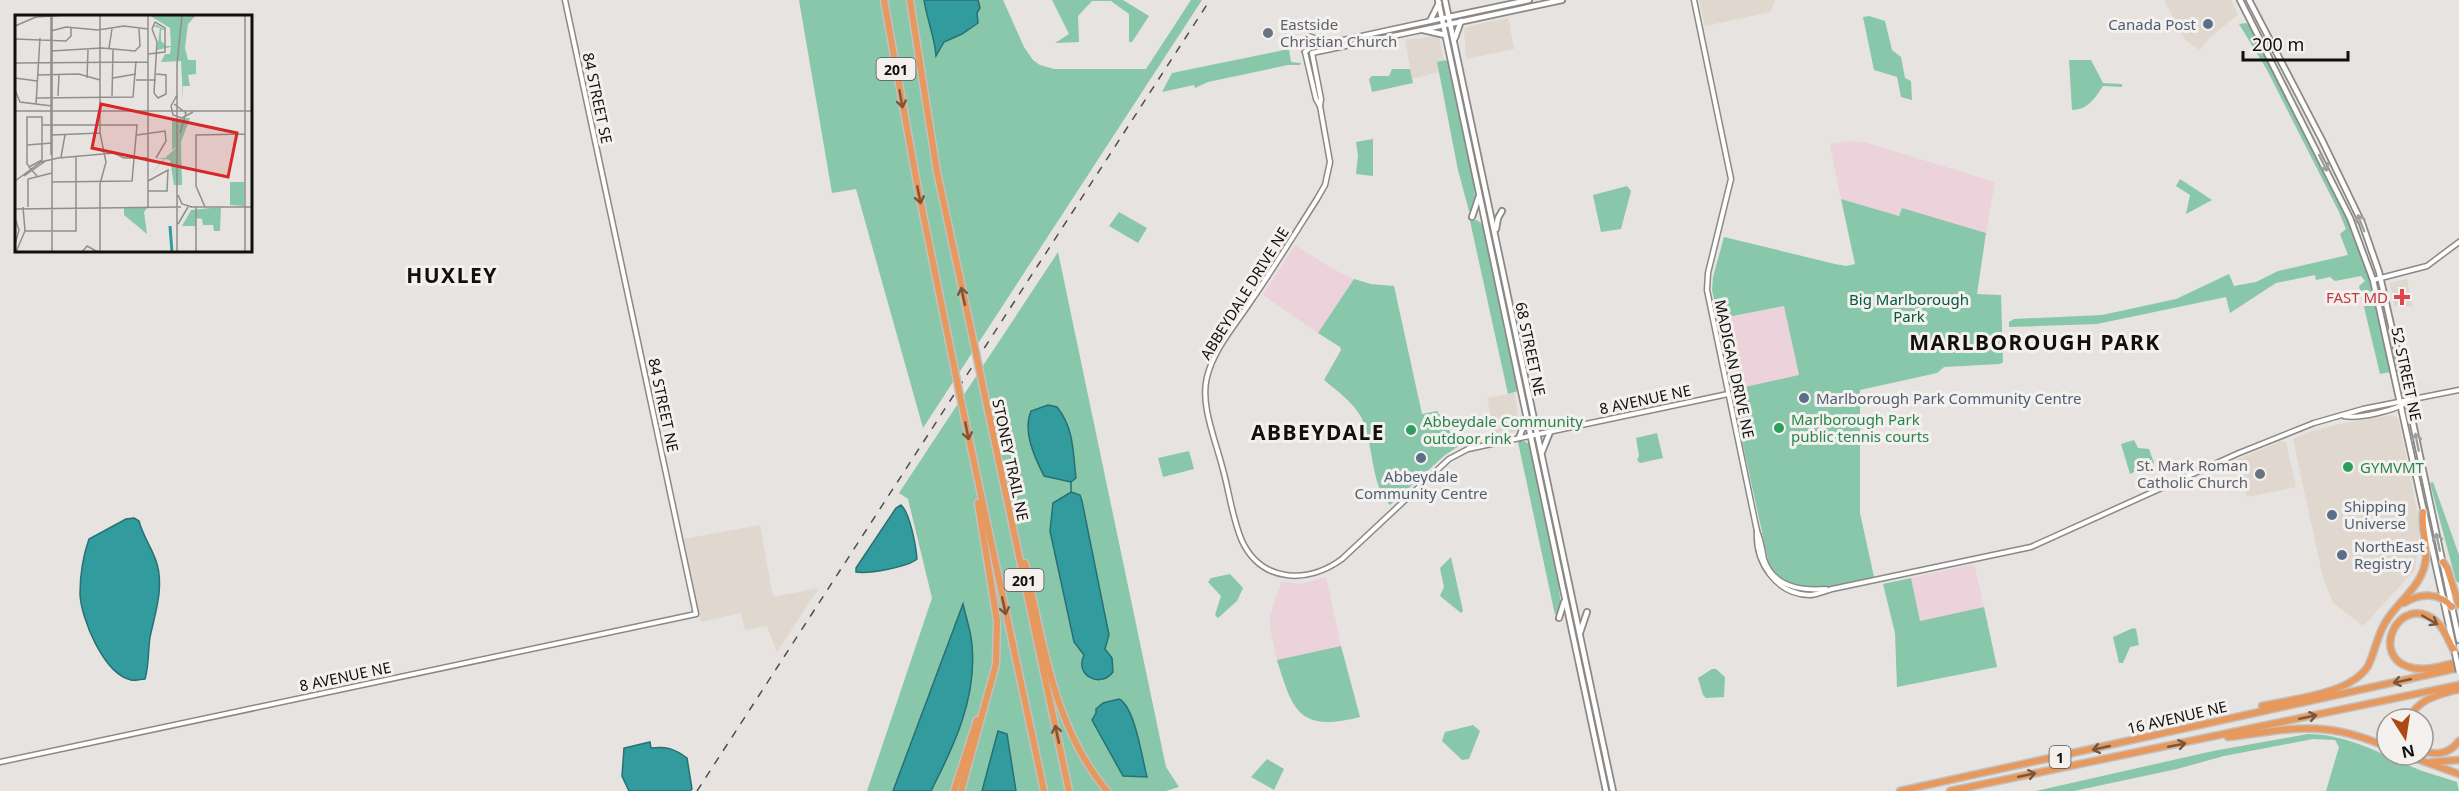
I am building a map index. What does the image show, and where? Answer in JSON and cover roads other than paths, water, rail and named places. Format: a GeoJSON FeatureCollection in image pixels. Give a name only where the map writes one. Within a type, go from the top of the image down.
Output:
{"type":"FeatureCollection","features":[{"type":"Feature","properties":{"kind":"highway","name":"201"},"geometry":{"type":"LineString","coordinates":[[884,0],[908,138],[974,466],[1044,791]]}},
{"type":"Feature","properties":{"kind":"highway","name":"STONEY TRAIL NE"},"geometry":{"type":"LineString","coordinates":[[910,0],[930,133],[1069,791]]}},
{"type":"Feature","properties":{"kind":"highway"},"geometry":{"type":"LineString","coordinates":[[961,791],[996,664],[997,621],[974,466]]}},
{"type":"Feature","properties":{"kind":"highway"},"geometry":{"type":"LineString","coordinates":[[1004,486],[1009,497],[1062,714],[1083,759],[1107,791]]}},
{"type":"Feature","properties":{"kind":"highway"},"geometry":{"type":"LineString","coordinates":[[2219,720],[2236,712],[2337,688],[2351,682],[2366,669],[2384,624],[2416,586],[2423,572],[2426,554],[2423,512]]}},
{"type":"Feature","properties":{"kind":"highway"},"geometry":{"type":"LineString","coordinates":[[2443,561],[2459,605]]}},
{"type":"Feature","properties":{"kind":"highway"},"geometry":{"type":"LineString","coordinates":[[2396,608],[2420,596],[2435,596],[2443,599],[2452,608]]}},
{"type":"Feature","properties":{"kind":"highway"},"geometry":{"type":"LineString","coordinates":[[2455,653],[2440,625],[2423,615],[2413,614],[2402,618],[2396,624],[2390,638],[2393,652],[2406,666],[2425,668],[2459,662]]}},
{"type":"Feature","properties":{"kind":"highway","name":"16 AVENUE NE"},"geometry":{"type":"LineString","coordinates":[[1900,791],[2219,720],[2459,670]]}},
{"type":"Feature","properties":{"kind":"highway"},"geometry":{"type":"LineString","coordinates":[[2417,707],[2425,700],[2459,687]]}},
{"type":"Feature","properties":{"kind":"highway","name":"16 AVENUE NE"},"geometry":{"type":"LineString","coordinates":[[1950,791],[2459,687]]}},
{"type":"Feature","properties":{"kind":"highway"},"geometry":{"type":"LineString","coordinates":[[954,791],[981,709],[986,704]]}},
{"type":"Feature","properties":{"kind":"highway"},"geometry":{"type":"LineString","coordinates":[[2209,738],[2320,728],[2350,732],[2375,742]]}},
{"type":"Feature","properties":{"kind":"highway"},"geometry":{"type":"LineString","coordinates":[[2435,754],[2445,752],[2459,741]]}},
{"type":"Feature","properties":{"kind":"highway"},"geometry":{"type":"LineString","coordinates":[[2435,762],[2459,760]]}},
{"type":"Feature","properties":{"kind":"highway"},"geometry":{"type":"LineString","coordinates":[[2435,765],[2459,774]]}},
{"type":"Feature","properties":{"kind":"main road","name":"68 STREET NE"},"geometry":{"type":"LineString","coordinates":[[1445,0],[1495,235],[1565,599],[1606,791]]}},
{"type":"Feature","properties":{"kind":"main road"},"geometry":{"type":"LineString","coordinates":[[1449,17],[1529,0]]}},
{"type":"Feature","properties":{"kind":"main road"},"geometry":{"type":"LineString","coordinates":[[1450,24],[1563,0]]}},
{"type":"Feature","properties":{"kind":"main road","name":"52 STREET NE"},"geometry":{"type":"LineString","coordinates":[[2240,0],[2350,218],[2373,280],[2459,670]]}},
{"type":"Feature","properties":{"kind":"main road","name":"52 STREET NE"},"geometry":{"type":"LineString","coordinates":[[2249,0],[2322,140],[2362,223],[2381,278],[2459,640]]}},
{"type":"Feature","properties":{"kind":"main road","name":"68 STREET NE"},"geometry":{"type":"LineString","coordinates":[[1438,1],[1527,417],[1541,454],[1612,791]]}},
{"type":"Feature","properties":{"kind":"main road"},"geometry":{"type":"LineString","coordinates":[[1430,21],[1438,1]]}},
{"type":"Feature","properties":{"kind":"main road"},"geometry":{"type":"LineString","coordinates":[[1446,6],[1455,12],[1466,14]]}},
{"type":"Feature","properties":{"kind":"main road"},"geometry":{"type":"LineString","coordinates":[[1454,44],[1457,27],[1461,21]]}},
{"type":"Feature","properties":{"kind":"main road"},"geometry":{"type":"LineString","coordinates":[[1423,30],[1445,35]]}},
{"type":"Feature","properties":{"kind":"main road"},"geometry":{"type":"LineString","coordinates":[[1472,217],[1480,190]]}},
{"type":"Feature","properties":{"kind":"main road"},"geometry":{"type":"LineString","coordinates":[[1495,235],[1498,218],[1502,211]]}},
{"type":"Feature","properties":{"kind":"main road"},"geometry":{"type":"LineString","coordinates":[[1519,438],[1527,417]]}},
{"type":"Feature","properties":{"kind":"main road"},"geometry":{"type":"LineString","coordinates":[[1541,454],[1550,432]]}},
{"type":"Feature","properties":{"kind":"main road"},"geometry":{"type":"LineString","coordinates":[[1559,618],[1565,599]]}},
{"type":"Feature","properties":{"kind":"main road"},"geometry":{"type":"LineString","coordinates":[[1579,635],[1587,612]]}},
{"type":"Feature","properties":{"kind":"street","name":"84 STREET SE"},"geometry":{"type":"LineString","coordinates":[[565,0],[608,201]]}},
{"type":"Feature","properties":{"kind":"street","name":"MADIGAN DRIVE NE"},"geometry":{"type":"LineString","coordinates":[[1694,0],[1730,171],[1730,186],[1708,273],[1707,290],[1765,567],[1772,578],[1783,587],[1809,595],[2031,547],[2268,441],[2314,423],[2344,416],[2356,417],[2409,400],[2459,390]]}},
{"type":"Feature","properties":{"kind":"street"},"geometry":{"type":"LineString","coordinates":[[2247,15],[2254,12]]}},
{"type":"Feature","properties":{"kind":"street"},"geometry":{"type":"LineString","coordinates":[[1305,52],[1311,47],[1449,17]]}},
{"type":"Feature","properties":{"kind":"street"},"geometry":{"type":"LineString","coordinates":[[1305,52],[1312,53],[1450,24]]}},
{"type":"Feature","properties":{"kind":"street"},"geometry":{"type":"LineString","coordinates":[[1308,36],[1330,43]]}},
{"type":"Feature","properties":{"kind":"street","name":"ABBEYDALE DRIVE NE"},"geometry":{"type":"LineString","coordinates":[[1305,52],[1329,149],[1330,162],[1324,185],[1215,356],[1205,387],[1238,528],[1249,552],[1267,568],[1278,573],[1299,577],[1316,574],[1342,559],[1449,459],[1468,449],[1534,435]]}},
{"type":"Feature","properties":{"kind":"street","name":"ABBEYDALE DRIVE NE"},"geometry":{"type":"LineString","coordinates":[[1312,53],[1321,99],[1320,106]]}},
{"type":"Feature","properties":{"kind":"street","name":"84 STREET NE"},"geometry":{"type":"LineString","coordinates":[[608,201],[696,614]]}},
{"type":"Feature","properties":{"kind":"street"},"geometry":{"type":"LineString","coordinates":[[2373,280],[2427,266],[2459,242]]}},
{"type":"Feature","properties":{"kind":"street","name":"8 AVENUE NE"},"geometry":{"type":"LineString","coordinates":[[1534,435],[1728,394]]}},
{"type":"Feature","properties":{"kind":"street","name":"8 AVENUE NE"},"geometry":{"type":"LineString","coordinates":[[0,762],[696,614]]}},
{"type":"Feature","properties":{"kind":"water"},"geometry":{"type":"Polygon","coordinates":[[[924,0],[978,0],[980,8],[977,13],[978,23],[944,42],[936,56],[924,0]]]}},
{"type":"Feature","properties":{"kind":"water"},"geometry":{"type":"Polygon","coordinates":[[[1048,405],[1057,407],[1070,432],[1076,478],[1071,482],[1044,476],[1031,444],[1028,427],[1031,411],[1048,405]]]}},
{"type":"Feature","properties":{"kind":"water"},"geometry":{"type":"Polygon","coordinates":[[[1071,492],[1080,495],[1082,501],[1109,635],[1105,649],[1112,658],[1113,672],[1102,679],[1090,677],[1082,668],[1084,655],[1074,642],[1050,531],[1053,503],[1071,492]]]}},
{"type":"Feature","properties":{"kind":"water"},"geometry":{"type":"Polygon","coordinates":[[[901,505],[910,522],[917,559],[906,565],[888,569],[856,572],[856,568],[896,508],[901,505]]]}},
{"type":"Feature","properties":{"kind":"water"},"geometry":{"type":"Polygon","coordinates":[[[134,518],[139,521],[155,559],[160,582],[145,679],[131,680],[121,676],[103,657],[89,631],[80,594],[82,566],[89,539],[126,519],[134,518]]]}},
{"type":"Feature","properties":{"kind":"water"},"geometry":{"type":"Polygon","coordinates":[[[963,604],[970,630],[973,665],[962,721],[931,791],[893,791],[963,604]]]}},
{"type":"Feature","properties":{"kind":"water"},"geometry":{"type":"Polygon","coordinates":[[[1119,699],[1125,704],[1134,722],[1147,777],[1123,776],[1092,720],[1096,709],[1103,703],[1119,699]]]}},
{"type":"Feature","properties":{"kind":"water"},"geometry":{"type":"Polygon","coordinates":[[[998,731],[1007,734],[1016,791],[982,791],[998,731]]]}},
{"type":"Feature","properties":{"kind":"water"},"geometry":{"type":"Polygon","coordinates":[[[650,742],[651,748],[670,749],[687,758],[692,789],[690,791],[629,791],[622,776],[624,748],[650,742]]]}},
{"type":"Feature","properties":{"kind":"waterway"},"geometry":{"type":"LineString","coordinates":[[1071,482],[1071,492]]}},
{"type":"Feature","properties":{"kind":"railway"},"geometry":{"type":"LineString","coordinates":[[697,791],[1210,0]]}},
{"type":"Feature","properties":{"kind":"place","name":"Canada Post"},"geometry":{"type":"Point","coordinates":[2208,24]}},
{"type":"Feature","properties":{"kind":"place","name":"Eastside Christian Church"},"geometry":{"type":"Point","coordinates":[1268,33]}},
{"type":"Feature","properties":{"kind":"place","name":"FAST MD"},"geometry":{"type":"Point","coordinates":[2402,297]}},
{"type":"Feature","properties":{"kind":"place","name":"Marlborough Park Community Centre"},"geometry":{"type":"Point","coordinates":[1804,398]}},
{"type":"Feature","properties":{"kind":"place","name":"Marlborough Park public tennis courts"},"geometry":{"type":"Point","coordinates":[1779,428]}},
{"type":"Feature","properties":{"kind":"place","name":"Abbeydale Community outdoor rink"},"geometry":{"type":"Point","coordinates":[1411,430]}},
{"type":"Feature","properties":{"kind":"place","name":"Abbeydale Community Centre"},"geometry":{"type":"Point","coordinates":[1421,458]}},
{"type":"Feature","properties":{"kind":"place","name":"GYMVMT"},"geometry":{"type":"Point","coordinates":[2348,467]}},
{"type":"Feature","properties":{"kind":"place","name":"St. Mark Roman Catholic Church"},"geometry":{"type":"Point","coordinates":[2260,474]}},
{"type":"Feature","properties":{"kind":"place","name":"Shipping Universe"},"geometry":{"type":"Point","coordinates":[2332,515]}},
{"type":"Feature","properties":{"kind":"place","name":"NorthEast Registry"},"geometry":{"type":"Point","coordinates":[2342,555]}},
{"type":"Feature","properties":{"kind":"district","name":"HUXLEY"},"geometry":{"type":"Point","coordinates":[452,275]}},
{"type":"Feature","properties":{"kind":"district","name":"MARLBOROUGH PARK"},"geometry":{"type":"Point","coordinates":[2035,342]}},
{"type":"Feature","properties":{"kind":"district","name":"ABBEYDALE"},"geometry":{"type":"Point","coordinates":[1318,432]}},
{"type":"Feature","properties":{"kind":"park label","name":"Big Marlborough Park"},"geometry":{"type":"Point","coordinates":[1909,308]}}]}
